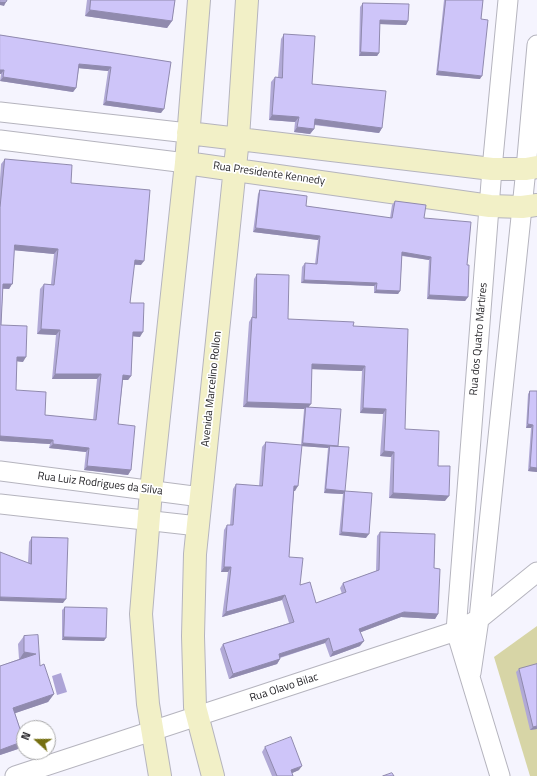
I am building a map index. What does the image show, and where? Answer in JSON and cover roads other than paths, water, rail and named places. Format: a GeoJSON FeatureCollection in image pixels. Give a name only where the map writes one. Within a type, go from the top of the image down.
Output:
{"type":"FeatureCollection","features":[{"type":"Feature","properties":{"kind":"main road"},"geometry":{"type":"LineString","coordinates":[[160,776],[148,704],[141,614],[150,490],[186,163],[199,0]]}},
{"type":"Feature","properties":{"kind":"main road","name":"Avenida Marcelino Rollon"},"geometry":{"type":"LineString","coordinates":[[213,776],[195,707],[193,636],[195,554],[238,138],[247,0]]}},
{"type":"Feature","properties":{"kind":"main road"},"geometry":{"type":"LineString","coordinates":[[188,133],[492,169],[532,168]]}},
{"type":"Feature","properties":{"kind":"main road","name":"Rua Presidente Kennedy"},"geometry":{"type":"LineString","coordinates":[[186,163],[490,206],[530,206]]}},
{"type":"Feature","properties":{"kind":"street","name":"Rua dos Quatro Mártires"},"geometry":{"type":"LineString","coordinates":[[500,776],[456,631],[492,169],[508,0]]}},
{"type":"Feature","properties":{"kind":"street","name":"Rua dos Quatro Mártires"},"geometry":{"type":"LineString","coordinates":[[470,676],[479,619],[506,366],[530,206],[537,45]]}},
{"type":"Feature","properties":{"kind":"street"},"geometry":{"type":"LineString","coordinates":[[0,112],[188,133]]}},
{"type":"Feature","properties":{"kind":"street"},"geometry":{"type":"LineString","coordinates":[[32,144],[38,116]]}},
{"type":"Feature","properties":{"kind":"street","name":"Rua Presidente Kennedy"},"geometry":{"type":"LineString","coordinates":[[0,140],[186,163]]}},
{"type":"Feature","properties":{"kind":"street"},"geometry":{"type":"LineString","coordinates":[[477,364],[506,366]]}},
{"type":"Feature","properties":{"kind":"street","name":"Rua Luiz Rodrigues da Silva"},"geometry":{"type":"LineString","coordinates":[[0,471],[200,497]]}},
{"type":"Feature","properties":{"kind":"street"},"geometry":{"type":"LineString","coordinates":[[0,504],[198,526]]}},
{"type":"Feature","properties":{"kind":"street","name":"Rua Olavo Bilac"},"geometry":{"type":"LineString","coordinates":[[16,776],[456,631],[479,619],[537,572]]}}]}
